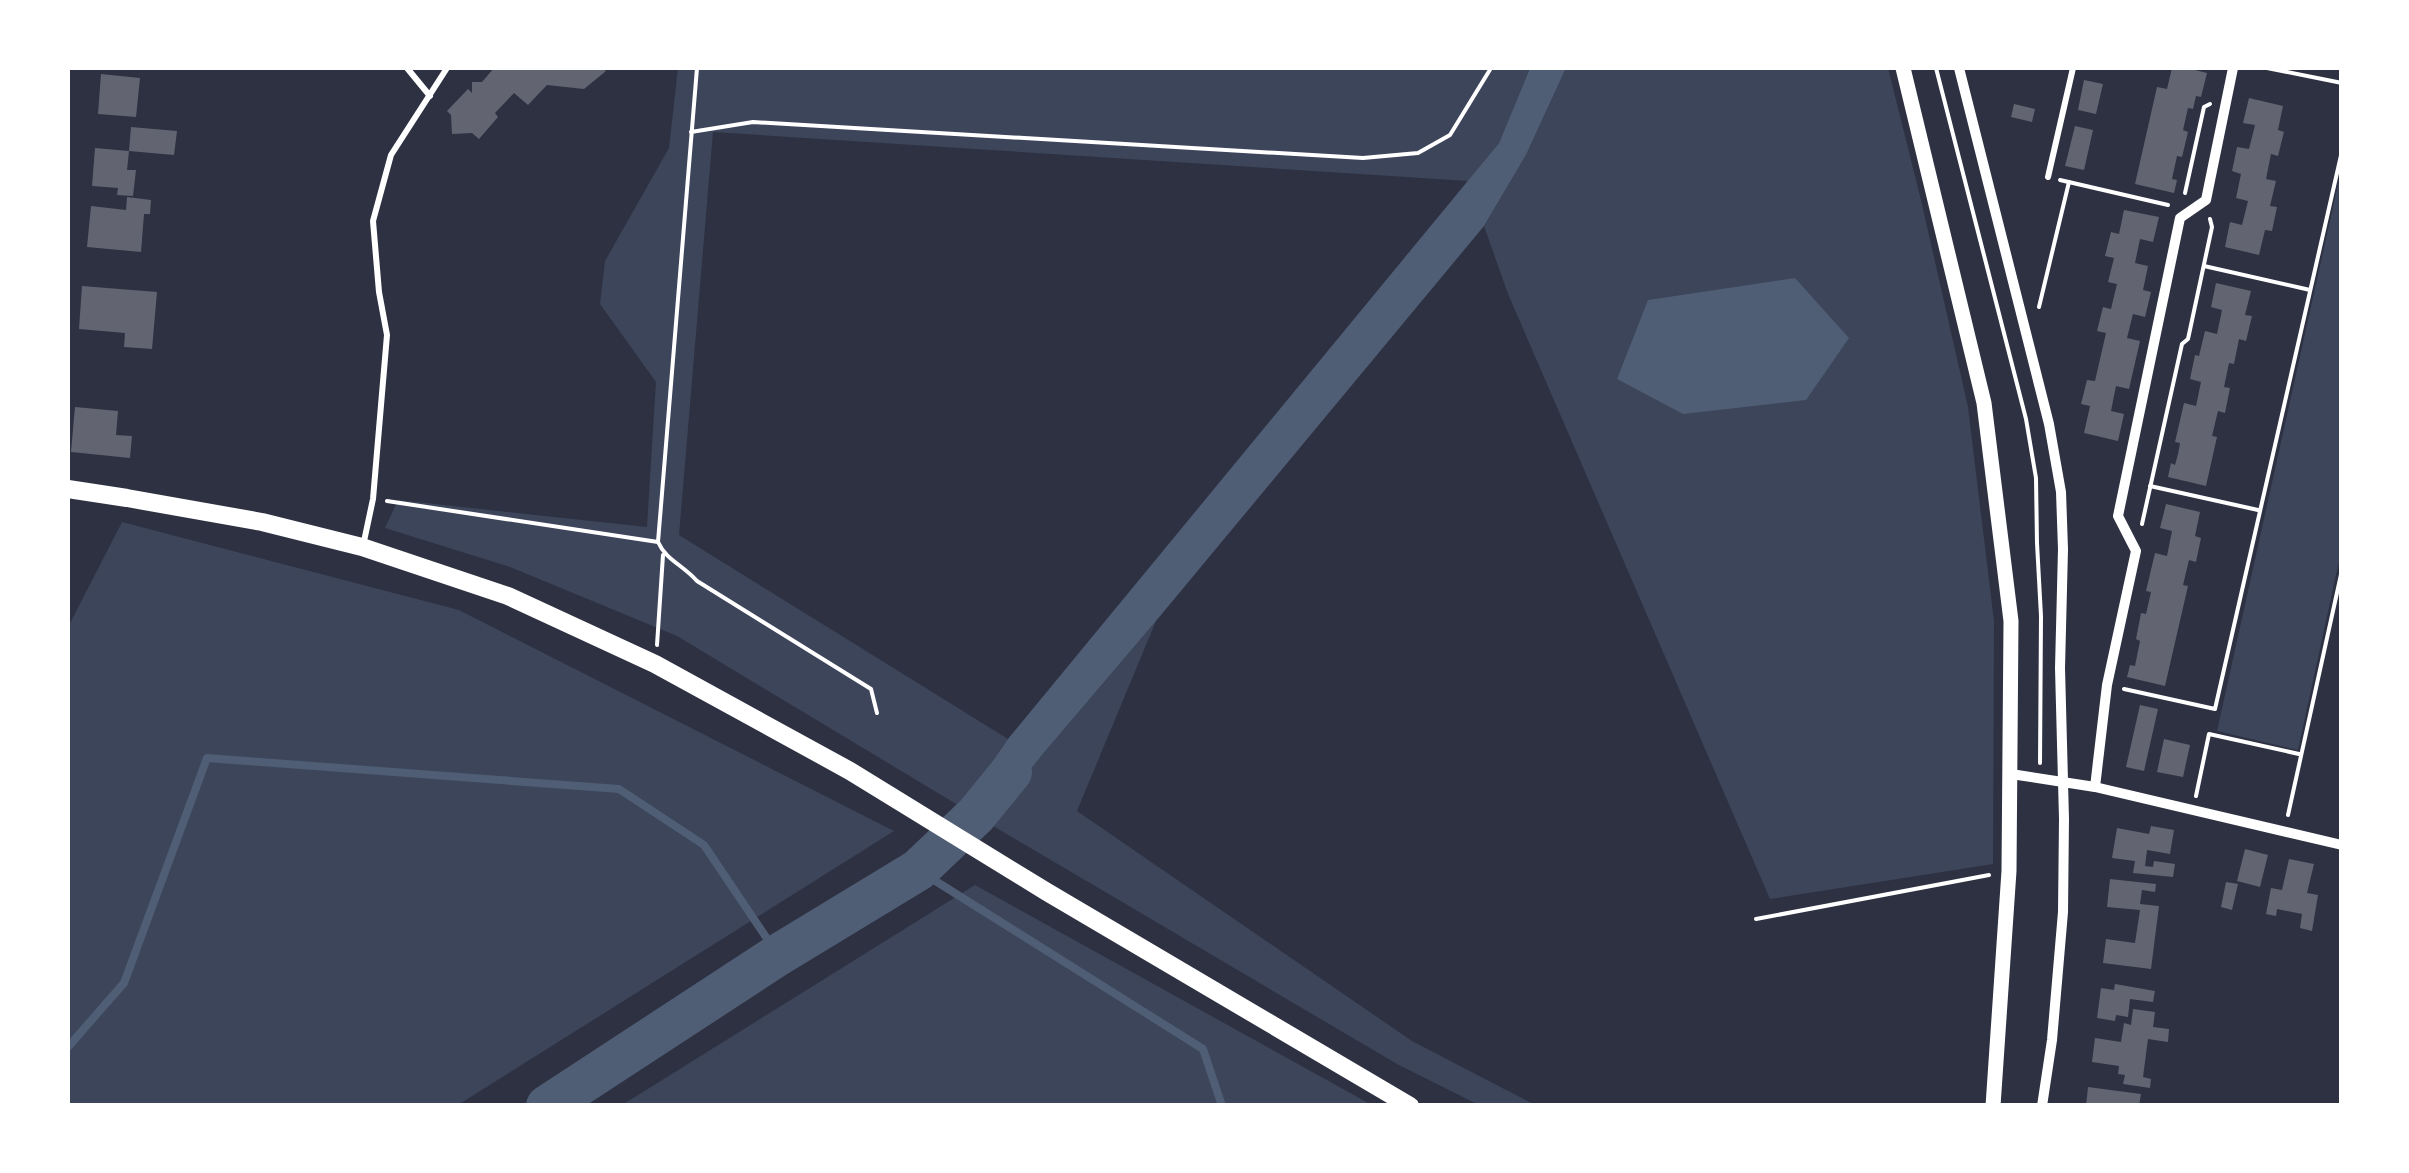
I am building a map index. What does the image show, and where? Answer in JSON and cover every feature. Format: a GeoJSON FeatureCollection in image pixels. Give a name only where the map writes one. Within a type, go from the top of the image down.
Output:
{"type":"FeatureCollection","features":[{"type":"Feature","properties":{"kind":"main road"},"geometry":{"type":"LineString","coordinates":[[68,489],[226,515],[362,547],[508,596],[655,664],[850,772],[1410,1106]]}},
{"type":"Feature","properties":{"kind":"street"},"geometry":{"type":"LineString","coordinates":[[1903,68],[1984,403],[2011,621],[2008,871],[1993,1106]]}},
{"type":"Feature","properties":{"kind":"street"},"geometry":{"type":"LineString","coordinates":[[1959,68],[2048,424],[2061,492],[2063,912],[2042,1106]]}},
{"type":"Feature","properties":{"kind":"street"},"geometry":{"type":"LineString","coordinates":[[2094,787],[2107,685],[2136,551],[2118,516],[2180,218],[2206,200],[2234,68]]}},
{"type":"Feature","properties":{"kind":"street"},"geometry":{"type":"LineString","coordinates":[[2011,774],[2094,787],[2342,845]]}},
{"type":"Feature","properties":{"kind":"lane"},"geometry":{"type":"LineString","coordinates":[[407,68],[430,96]]}},
{"type":"Feature","properties":{"kind":"lane"},"geometry":{"type":"LineString","coordinates":[[362,547],[373,499],[387,335],[379,292],[374,221],[392,155],[448,68]]}},
{"type":"Feature","properties":{"kind":"lane"},"geometry":{"type":"LineString","coordinates":[[2048,178],[2073,68]]}},
{"type":"Feature","properties":{"kind":"path"},"geometry":{"type":"LineString","coordinates":[[655,664],[664,555],[658,542],[697,68]]}},
{"type":"Feature","properties":{"kind":"path"},"geometry":{"type":"LineString","coordinates":[[692,132],[753,122],[1363,158],[1418,152],[1450,136],[1491,68]]}},
{"type":"Feature","properties":{"kind":"path"},"geometry":{"type":"LineString","coordinates":[[1936,68],[2026,419],[2036,478],[2042,616],[2040,778]]}},
{"type":"Feature","properties":{"kind":"path"},"geometry":{"type":"LineString","coordinates":[[2267,68],[2342,82]]}},
{"type":"Feature","properties":{"kind":"path"},"geometry":{"type":"LineString","coordinates":[[2048,178],[2182,208],[2204,107],[2228,93]]}},
{"type":"Feature","properties":{"kind":"path"},"geometry":{"type":"LineString","coordinates":[[2107,685],[2215,709],[2342,151]]}},
{"type":"Feature","properties":{"kind":"path"},"geometry":{"type":"LineString","coordinates":[[2039,307],[2068,182]]}},
{"type":"Feature","properties":{"kind":"path"},"geometry":{"type":"LineString","coordinates":[[2136,551],[2212,228],[2206,200]]}},
{"type":"Feature","properties":{"kind":"path"},"geometry":{"type":"LineString","coordinates":[[2204,266],[2310,290]]}},
{"type":"Feature","properties":{"kind":"path"},"geometry":{"type":"LineString","coordinates":[[2150,486],[2260,510]]}},
{"type":"Feature","properties":{"kind":"path"},"geometry":{"type":"LineString","coordinates":[[373,499],[658,542]]}},
{"type":"Feature","properties":{"kind":"path"},"geometry":{"type":"LineString","coordinates":[[664,555],[685,567],[697,581],[871,689],[877,713]]}},
{"type":"Feature","properties":{"kind":"path"},"geometry":{"type":"LineString","coordinates":[[2284,831],[2342,570]]}},
{"type":"Feature","properties":{"kind":"path"},"geometry":{"type":"LineString","coordinates":[[2192,810],[2210,734],[2301,754]]}},
{"type":"Feature","properties":{"kind":"path"},"geometry":{"type":"LineString","coordinates":[[1756,919],[2008,871]]}},
{"type":"Feature","properties":{"kind":"shaded area"},"geometry":{"type":"Polygon","coordinates":[[[678,68],[1530,68],[1499,143],[1468,181],[713,132],[679,535],[1008,739],[961,807],[677,636],[510,567],[385,528],[398,500],[647,527],[656,382],[600,304],[605,261],[669,148],[678,68]]]}},
{"type":"Feature","properties":{"kind":"shaded area"},"geometry":{"type":"Polygon","coordinates":[[[1530,68],[1566,68],[1526,155],[1484,226],[988,823],[961,807],[1008,739],[1499,143],[1530,68]]]}},
{"type":"Feature","properties":{"kind":"shaded area"},"geometry":{"type":"Polygon","coordinates":[[[1566,68],[1888,68],[1968,407],[1994,621],[1993,864],[1770,899],[1508,294],[1484,226],[1526,155],[1566,68]]]}},
{"type":"Feature","properties":{"kind":"shaded area"},"geometry":{"type":"Polygon","coordinates":[[[2341,171],[2341,552],[2298,750],[2217,731],[2341,171]]]}},
{"type":"Feature","properties":{"kind":"shaded area"},"geometry":{"type":"Polygon","coordinates":[[[1795,278],[1849,338],[1806,400],[1683,414],[1617,379],[1648,300],[1795,278]]]}},
{"type":"Feature","properties":{"kind":"shaded area"},"geometry":{"type":"Polygon","coordinates":[[[122,522],[459,610],[894,831],[458,1105],[68,1105],[68,627],[122,522]]]}},
{"type":"Feature","properties":{"kind":"shaded area"},"geometry":{"type":"Polygon","coordinates":[[[1156,621],[1077,811],[1412,1041],[1535,1105],[1479,1105],[1397,1064],[988,823],[1156,621]]]}},
{"type":"Feature","properties":{"kind":"shaded area"},"geometry":{"type":"Polygon","coordinates":[[[975,885],[1372,1105],[622,1105],[975,885]]]}},
{"type":"Feature","properties":{"kind":"building"},"geometry":{"type":"Polygon","coordinates":[[[494,68],[606,71],[584,89],[547,85],[528,105],[514,93],[495,113],[498,117],[479,139],[472,133],[452,134],[451,115],[447,111],[468,89],[472,93],[472,82],[482,82],[494,68]]]}},
{"type":"Feature","properties":{"kind":"building"},"geometry":{"type":"Polygon","coordinates":[[[2172,68],[2195,68],[2207,73],[2201,97],[2196,96],[2193,109],[2188,108],[2183,130],[2188,132],[2172,179],[2177,180],[2174,193],[2135,184],[2157,87],[2167,89],[2172,68]]]}},
{"type":"Feature","properties":{"kind":"building"},"geometry":{"type":"Polygon","coordinates":[[[101,74],[140,78],[136,117],[98,114],[101,74]]]}},
{"type":"Feature","properties":{"kind":"building"},"geometry":{"type":"Polygon","coordinates":[[[2084,80],[2103,84],[2096,114],[2078,110],[2084,80]]]}},
{"type":"Feature","properties":{"kind":"building"},"geometry":{"type":"Polygon","coordinates":[[[2249,98],[2283,106],[2278,130],[2284,132],[2278,156],[2271,154],[2266,179],[2276,181],[2270,206],[2277,207],[2272,231],[2265,230],[2259,255],[2225,247],[2230,222],[2242,225],[2248,201],[2236,198],[2241,174],[2232,171],[2237,147],[2249,149],[2255,125],[2243,123],[2249,98]]]}},
{"type":"Feature","properties":{"kind":"building"},"geometry":{"type":"Polygon","coordinates":[[[2014,104],[2035,109],[2032,122],[2011,117],[2014,104]]]}},
{"type":"Feature","properties":{"kind":"building"},"geometry":{"type":"Polygon","coordinates":[[[2075,126],[2093,130],[2084,170],[2065,166],[2075,126]]]}},
{"type":"Feature","properties":{"kind":"building"},"geometry":{"type":"Polygon","coordinates":[[[131,127],[177,131],[174,155],[129,151],[131,127]]]}},
{"type":"Feature","properties":{"kind":"building"},"geometry":{"type":"Polygon","coordinates":[[[95,148],[129,151],[127,170],[136,170],[133,196],[117,195],[118,188],[92,186],[95,148]]]}},
{"type":"Feature","properties":{"kind":"building"},"geometry":{"type":"Polygon","coordinates":[[[127,197],[151,200],[150,214],[144,214],[141,252],[87,247],[91,206],[126,210],[127,197]]]}},
{"type":"Feature","properties":{"kind":"building"},"geometry":{"type":"Polygon","coordinates":[[[2124,210],[2159,217],[2153,242],[2140,239],[2135,263],[2148,266],[2143,290],[2151,292],[2145,317],[2133,314],[2127,338],[2140,341],[2129,389],[2116,386],[2111,411],[2124,414],[2118,441],[2084,433],[2090,406],[2081,404],[2087,380],[2095,381],[2106,333],[2097,331],[2103,307],[2111,309],[2117,284],[2108,282],[2114,258],[2105,256],[2111,232],[2119,234],[2124,210]]]}},
{"type":"Feature","properties":{"kind":"building"},"geometry":{"type":"Polygon","coordinates":[[[2216,283],[2251,291],[2245,315],[2252,316],[2246,341],[2239,339],[2234,364],[2229,363],[2224,387],[2230,388],[2225,413],[2218,411],[2212,436],[2217,437],[2206,486],[2168,477],[2178,454],[2180,443],[2175,442],[2184,403],[2196,406],[2201,382],[2190,379],[2195,355],[2199,356],[2205,331],[2217,334],[2222,310],[2211,307],[2216,283]]]}},
{"type":"Feature","properties":{"kind":"building"},"geometry":{"type":"Polygon","coordinates":[[[82,286],[157,292],[152,349],[124,347],[125,333],[79,329],[82,286]]]}},
{"type":"Feature","properties":{"kind":"building"},"geometry":{"type":"Polygon","coordinates":[[[75,407],[118,411],[116,435],[132,436],[130,458],[71,452],[75,407]]]}},
{"type":"Feature","properties":{"kind":"building"},"geometry":{"type":"Polygon","coordinates":[[[2166,504],[2200,512],[2195,536],[2201,538],[2196,562],[2189,560],[2183,585],[2188,586],[2165,686],[2127,677],[2130,665],[2135,666],[2140,641],[2136,639],[2141,613],[2146,614],[2151,592],[2146,591],[2155,553],[2167,556],[2172,531],[2160,528],[2166,504]]]}},
{"type":"Feature","properties":{"kind":"building"},"geometry":{"type":"Polygon","coordinates":[[[2140,705],[2158,709],[2144,771],[2126,767],[2140,705]]]}},
{"type":"Feature","properties":{"kind":"building"},"geometry":{"type":"Polygon","coordinates":[[[2164,739],[2190,745],[2183,777],[2157,772],[2164,739]]]}},
{"type":"Feature","properties":{"kind":"building"},"geometry":{"type":"Polygon","coordinates":[[[2151,826],[2174,830],[2170,854],[2147,850],[2145,866],[2153,867],[2154,861],[2175,864],[2173,877],[2133,873],[2135,861],[2112,858],[2117,828],[2149,834],[2151,826]]]}},
{"type":"Feature","properties":{"kind":"building"},"geometry":{"type":"Polygon","coordinates":[[[2245,849],[2268,855],[2260,887],[2237,881],[2245,849]]]}},
{"type":"Feature","properties":{"kind":"building"},"geometry":{"type":"Polygon","coordinates":[[[2289,859],[2314,864],[2307,893],[2318,895],[2312,931],[2300,928],[2302,914],[2277,909],[2276,916],[2266,914],[2271,888],[2282,890],[2289,859]]]}},
{"type":"Feature","properties":{"kind":"building"},"geometry":{"type":"Polygon","coordinates":[[[2110,879],[2156,884],[2155,892],[2142,890],[2140,904],[2159,906],[2151,969],[2103,963],[2106,939],[2135,943],[2140,910],[2107,907],[2110,879]]]}},
{"type":"Feature","properties":{"kind":"building"},"geometry":{"type":"Polygon","coordinates":[[[2226,882],[2238,884],[2232,910],[2221,907],[2226,882]]]}},
{"type":"Feature","properties":{"kind":"building"},"geometry":{"type":"Polygon","coordinates":[[[2115,984],[2155,991],[2153,1002],[2130,999],[2128,1017],[2116,1015],[2115,1021],[2097,1018],[2101,988],[2114,990],[2115,984]]]}},
{"type":"Feature","properties":{"kind":"building"},"geometry":{"type":"Polygon","coordinates":[[[2133,1009],[2155,1012],[2153,1027],[2169,1029],[2168,1042],[2148,1039],[2143,1077],[2151,1079],[2150,1088],[2123,1084],[2125,1075],[2118,1074],[2119,1066],[2092,1062],[2095,1038],[2121,1042],[2124,1023],[2131,1025],[2133,1009]]]}},
{"type":"Feature","properties":{"kind":"building"},"geometry":{"type":"Polygon","coordinates":[[[2088,1087],[2141,1094],[2139,1106],[2086,1106],[2088,1087]]]}},
{"type":"Feature","properties":{"kind":"waterway"},"geometry":{"type":"LineString","coordinates":[[68,1047],[124,983],[207,758],[619,789],[704,845],[778,955]]}},
{"type":"Feature","properties":{"kind":"waterway"},"geometry":{"type":"LineString","coordinates":[[547,1106],[778,955],[918,870],[976,815],[1011,772]]}},
{"type":"Feature","properties":{"kind":"waterway"},"geometry":{"type":"LineString","coordinates":[[918,870],[1203,1049],[1222,1106]]}}]}
